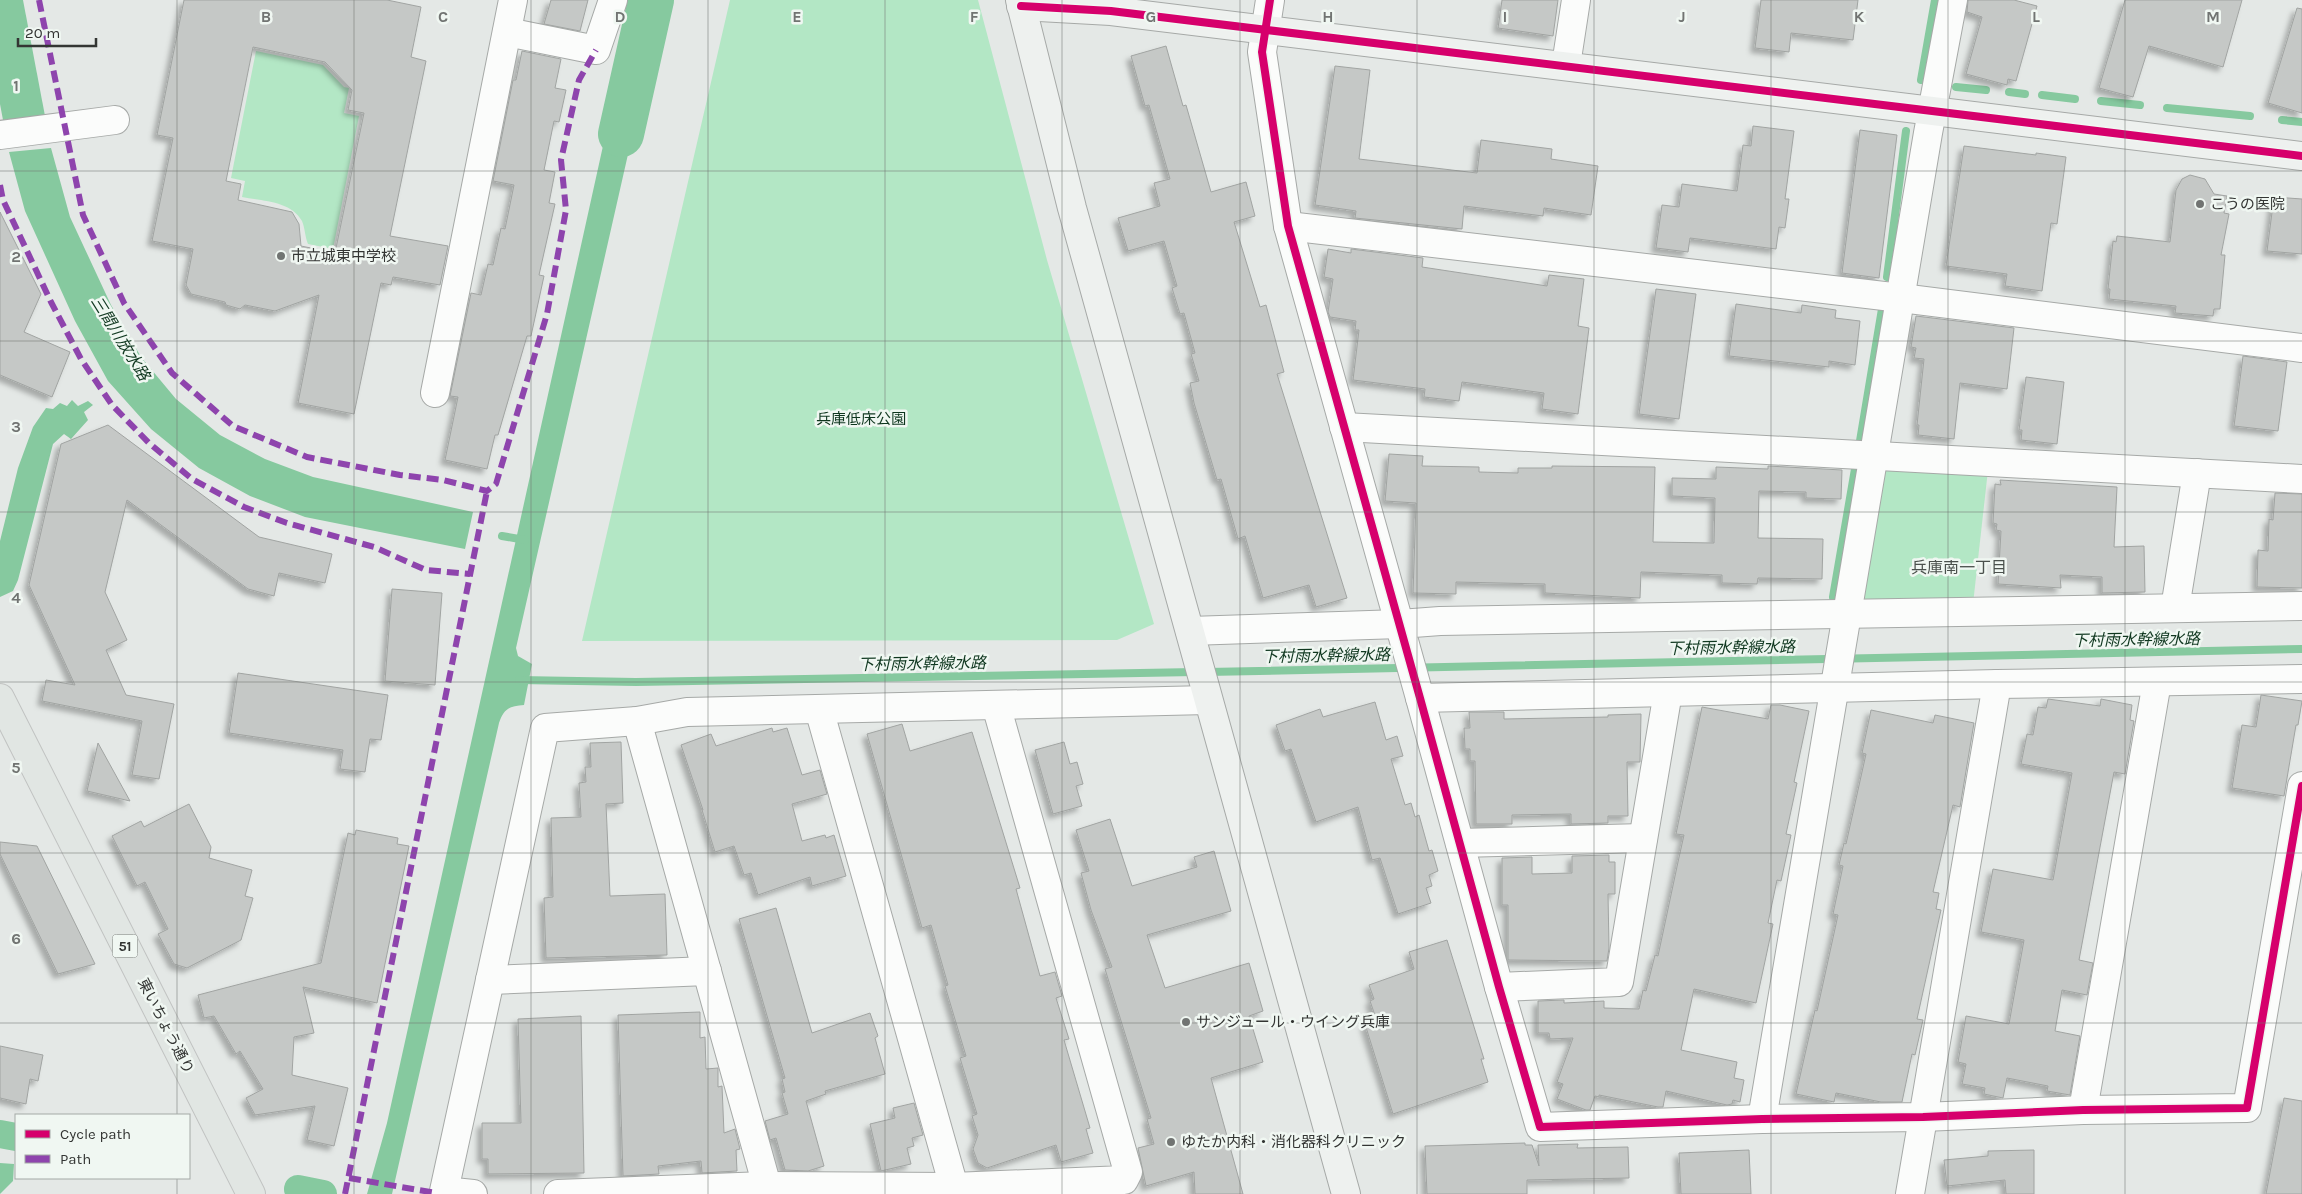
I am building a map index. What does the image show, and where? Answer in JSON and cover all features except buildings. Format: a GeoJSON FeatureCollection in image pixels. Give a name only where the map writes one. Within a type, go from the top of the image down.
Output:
{"type":"FeatureCollection","features":[{"type":"Feature","properties":{"kind":"main road","name":"東いちょう通り"},"geometry":{"type":"LineString","coordinates":[[0,698],[251,1194]]}},
{"type":"Feature","properties":{"kind":"street"},"geometry":{"type":"LineString","coordinates":[[435,393],[513,0]]}},
{"type":"Feature","properties":{"kind":"street"},"geometry":{"type":"LineString","coordinates":[[507,32],[596,50],[613,0]]}},
{"type":"Feature","properties":{"kind":"street"},"geometry":{"type":"LineString","coordinates":[[1270,0],[1262,52],[1288,226],[1499,988],[1540,1127],[1762,1119],[1923,1117],[2083,1110],[2247,1108],[2302,786]]}},
{"type":"Feature","properties":{"kind":"street"},"geometry":{"type":"LineString","coordinates":[[1566,65],[1576,0]]}},
{"type":"Feature","properties":{"kind":"street"},"geometry":{"type":"LineString","coordinates":[[1762,1119],[1932,111],[1953,0]]}},
{"type":"Feature","properties":{"kind":"street"},"geometry":{"type":"LineString","coordinates":[[1346,1194],[1072,208],[1020,3],[1111,11],[1266,29],[2302,156]]}},
{"type":"Feature","properties":{"kind":"street"},"geometry":{"type":"LineString","coordinates":[[0,135],[115,120]]}},
{"type":"Feature","properties":{"kind":"street"},"geometry":{"type":"LineString","coordinates":[[1288,226],[1901,298],[2302,348]]}},
{"type":"Feature","properties":{"kind":"street"},"geometry":{"type":"LineString","coordinates":[[1344,427],[1874,454],[2302,479]]}},
{"type":"Feature","properties":{"kind":"street"},"geometry":{"type":"LineString","coordinates":[[2175,608],[2197,473]]}},
{"type":"Feature","properties":{"kind":"street"},"geometry":{"type":"LineString","coordinates":[[1193,641],[1402,634],[1440,621],[1846,623],[2175,608],[2302,606]]}},
{"type":"Feature","properties":{"kind":"street"},"geometry":{"type":"LineString","coordinates":[[1419,694],[1668,692],[1836,682],[1997,684],[2302,679]]}},
{"type":"Feature","properties":{"kind":"street"},"geometry":{"type":"LineString","coordinates":[[2083,1110],[2157,682]]}},
{"type":"Feature","properties":{"kind":"street"},"geometry":{"type":"LineString","coordinates":[[1910,1194],[1997,684]]}},
{"type":"Feature","properties":{"kind":"street"},"geometry":{"type":"LineString","coordinates":[[1499,988],[1619,982],[1668,692]]}},
{"type":"Feature","properties":{"kind":"street"},"geometry":{"type":"LineString","coordinates":[[473,1194],[444,1191],[545,728],[637,721],[687,712],[996,705],[1207,695]]}},
{"type":"Feature","properties":{"kind":"street"},"geometry":{"type":"LineString","coordinates":[[558,1194],[766,1186],[954,1190],[1124,1180],[1128,1172],[996,705]]}},
{"type":"Feature","properties":{"kind":"street"},"geometry":{"type":"LineString","coordinates":[[819,709],[954,1190]]}},
{"type":"Feature","properties":{"kind":"street"},"geometry":{"type":"LineString","coordinates":[[637,721],[766,1186]]}},
{"type":"Feature","properties":{"kind":"street"},"geometry":{"type":"LineString","coordinates":[[1460,844],[1644,838]]}},
{"type":"Feature","properties":{"kind":"street"},"geometry":{"type":"LineString","coordinates":[[490,980],[707,971]]}},
{"type":"Feature","properties":{"kind":"green space","name":"兵庫低床公園"},"geometry":{"type":"Polygon","coordinates":[[[730,0],[978,0],[1047,260],[1154,624],[1117,640],[582,641],[730,0]]]}},
{"type":"Feature","properties":{"kind":"green space"},"geometry":{"type":"Polygon","coordinates":[[[256,51],[323,65],[344,87],[349,88],[344,113],[359,116],[333,249],[308,244],[302,221],[297,214],[291,209],[276,203],[242,197],[245,181],[231,178],[256,51]]]}},
{"type":"Feature","properties":{"kind":"green space"},"geometry":{"type":"Polygon","coordinates":[[[1884,465],[1988,470],[1973,604],[1862,603],[1884,465]]]}},
{"type":"Feature","properties":{"kind":"water"},"geometry":{"type":"Polygon","coordinates":[[[0,0],[23,0],[45,116],[3,120],[0,104],[0,0]]]}},
{"type":"Feature","properties":{"kind":"water"},"geometry":{"type":"Polygon","coordinates":[[[640,0],[669,0],[657,54],[629,48],[640,0]]]}},
{"type":"Feature","properties":{"kind":"water"},"geometry":{"type":"Polygon","coordinates":[[[620,69],[646,75],[516,648],[518,656],[532,664],[524,705],[515,706],[505,711],[499,723],[392,1194],[367,1194],[387,1123],[620,69]]]}},
{"type":"Feature","properties":{"kind":"water","name":"三間川放水路"},"geometry":{"type":"Polygon","coordinates":[[[51,148],[70,217],[111,305],[141,357],[176,399],[220,435],[265,459],[313,477],[473,512],[465,549],[305,517],[250,496],[199,468],[151,429],[108,381],[75,321],[25,211],[9,152],[51,148]]]}},
{"type":"Feature","properties":{"kind":"water"},"geometry":{"type":"Polygon","coordinates":[[[72,400],[78,406],[88,401],[93,405],[84,412],[88,420],[71,439],[64,434],[53,444],[18,580],[13,591],[0,597],[0,541],[18,468],[33,427],[46,408],[53,409],[60,403],[67,406],[72,400]]]}},
{"type":"Feature","properties":{"kind":"water"},"geometry":{"type":"Polygon","coordinates":[[[0,1163],[14,1164],[13,1181],[0,1194],[0,1163]]]}},
{"type":"Feature","properties":{"kind":"waterway"},"geometry":{"type":"LineString","coordinates":[[621,134],[651,0]]}},
{"type":"Feature","properties":{"kind":"waterway"},"geometry":{"type":"LineString","coordinates":[[1921,80],[1935,0]]}},
{"type":"Feature","properties":{"kind":"waterway"},"geometry":{"type":"LineString","coordinates":[[1956,87],[1986,90]]}},
{"type":"Feature","properties":{"kind":"waterway"},"geometry":{"type":"LineString","coordinates":[[2009,92],[2025,94]]}},
{"type":"Feature","properties":{"kind":"waterway"},"geometry":{"type":"LineString","coordinates":[[2042,95],[2075,99]]}},
{"type":"Feature","properties":{"kind":"waterway"},"geometry":{"type":"LineString","coordinates":[[2101,101],[2140,105]]}},
{"type":"Feature","properties":{"kind":"waterway"},"geometry":{"type":"LineString","coordinates":[[2167,108],[2250,116]]}},
{"type":"Feature","properties":{"kind":"waterway"},"geometry":{"type":"LineString","coordinates":[[2282,120],[2302,122]]}},
{"type":"Feature","properties":{"kind":"waterway"},"geometry":{"type":"LineString","coordinates":[[1887,277],[1906,131]]}},
{"type":"Feature","properties":{"kind":"waterway"},"geometry":{"type":"LineString","coordinates":[[1860,441],[1882,309]]}},
{"type":"Feature","properties":{"kind":"waterway"},"geometry":{"type":"LineString","coordinates":[[1833,597],[1855,469]]}},
{"type":"Feature","properties":{"kind":"waterway"},"geometry":{"type":"LineString","coordinates":[[502,536],[525,540]]}},
{"type":"Feature","properties":{"kind":"waterway","name":"下村雨水幹線水路"},"geometry":{"type":"LineString","coordinates":[[1207,672],[2302,649]]}},
{"type":"Feature","properties":{"kind":"waterway","name":"下村雨水幹線水路"},"geometry":{"type":"LineString","coordinates":[[519,680],[636,682],[1195,672]]}},
{"type":"Feature","properties":{"kind":"waterway"},"geometry":{"type":"LineString","coordinates":[[0,1134],[15,1137]]}},
{"type":"Feature","properties":{"kind":"waterway"},"geometry":{"type":"LineString","coordinates":[[298,1189],[323,1194]]}},
{"type":"Feature","properties":{"kind":"marked path"},"geometry":{"type":"LineString","coordinates":[[39,0],[83,215],[124,303],[172,373],[233,426],[307,457],[400,475],[443,480],[487,491],[496,484],[547,314],[566,210],[561,160],[579,80],[596,50]]}},
{"type":"Feature","properties":{"kind":"marked path"},"geometry":{"type":"LineString","coordinates":[[0,185],[3,200],[51,302],[81,359],[112,405],[149,443],[192,479],[244,507],[287,523],[374,547],[426,570],[470,574]]}},
{"type":"Feature","properties":{"kind":"marked path"},"geometry":{"type":"LineString","coordinates":[[345,1194],[487,491]]}},
{"type":"Feature","properties":{"kind":"marked path"},"geometry":{"type":"LineString","coordinates":[[349,1178],[436,1193]]}},
{"type":"Feature","properties":{"kind":"cycle path"},"geometry":{"type":"LineString","coordinates":[[1270,0],[1262,52],[1288,226],[1499,987],[1540,1127],[1762,1119],[1923,1117],[2083,1110],[2247,1108],[2302,786]]}},
{"type":"Feature","properties":{"kind":"cycle path"},"geometry":{"type":"LineString","coordinates":[[1021,6],[1111,11],[2302,156]]}},
{"type":"Feature","properties":{"kind":"place","name":"こうの医院"},"geometry":{"type":"Point","coordinates":[2200,204]}},
{"type":"Feature","properties":{"kind":"place","name":"市立城東中学校"},"geometry":{"type":"Point","coordinates":[281,256]}},
{"type":"Feature","properties":{"kind":"place","name":"サンジュール・ウイング兵庫"},"geometry":{"type":"Point","coordinates":[1186,1022]}},
{"type":"Feature","properties":{"kind":"place","name":"ゆたか内科・消化器科クリニック"},"geometry":{"type":"Point","coordinates":[1171,1142]}},
{"type":"Feature","properties":{"kind":"district","name":"兵庫南一丁目"},"geometry":{"type":"Point","coordinates":[1959,567]}}]}
